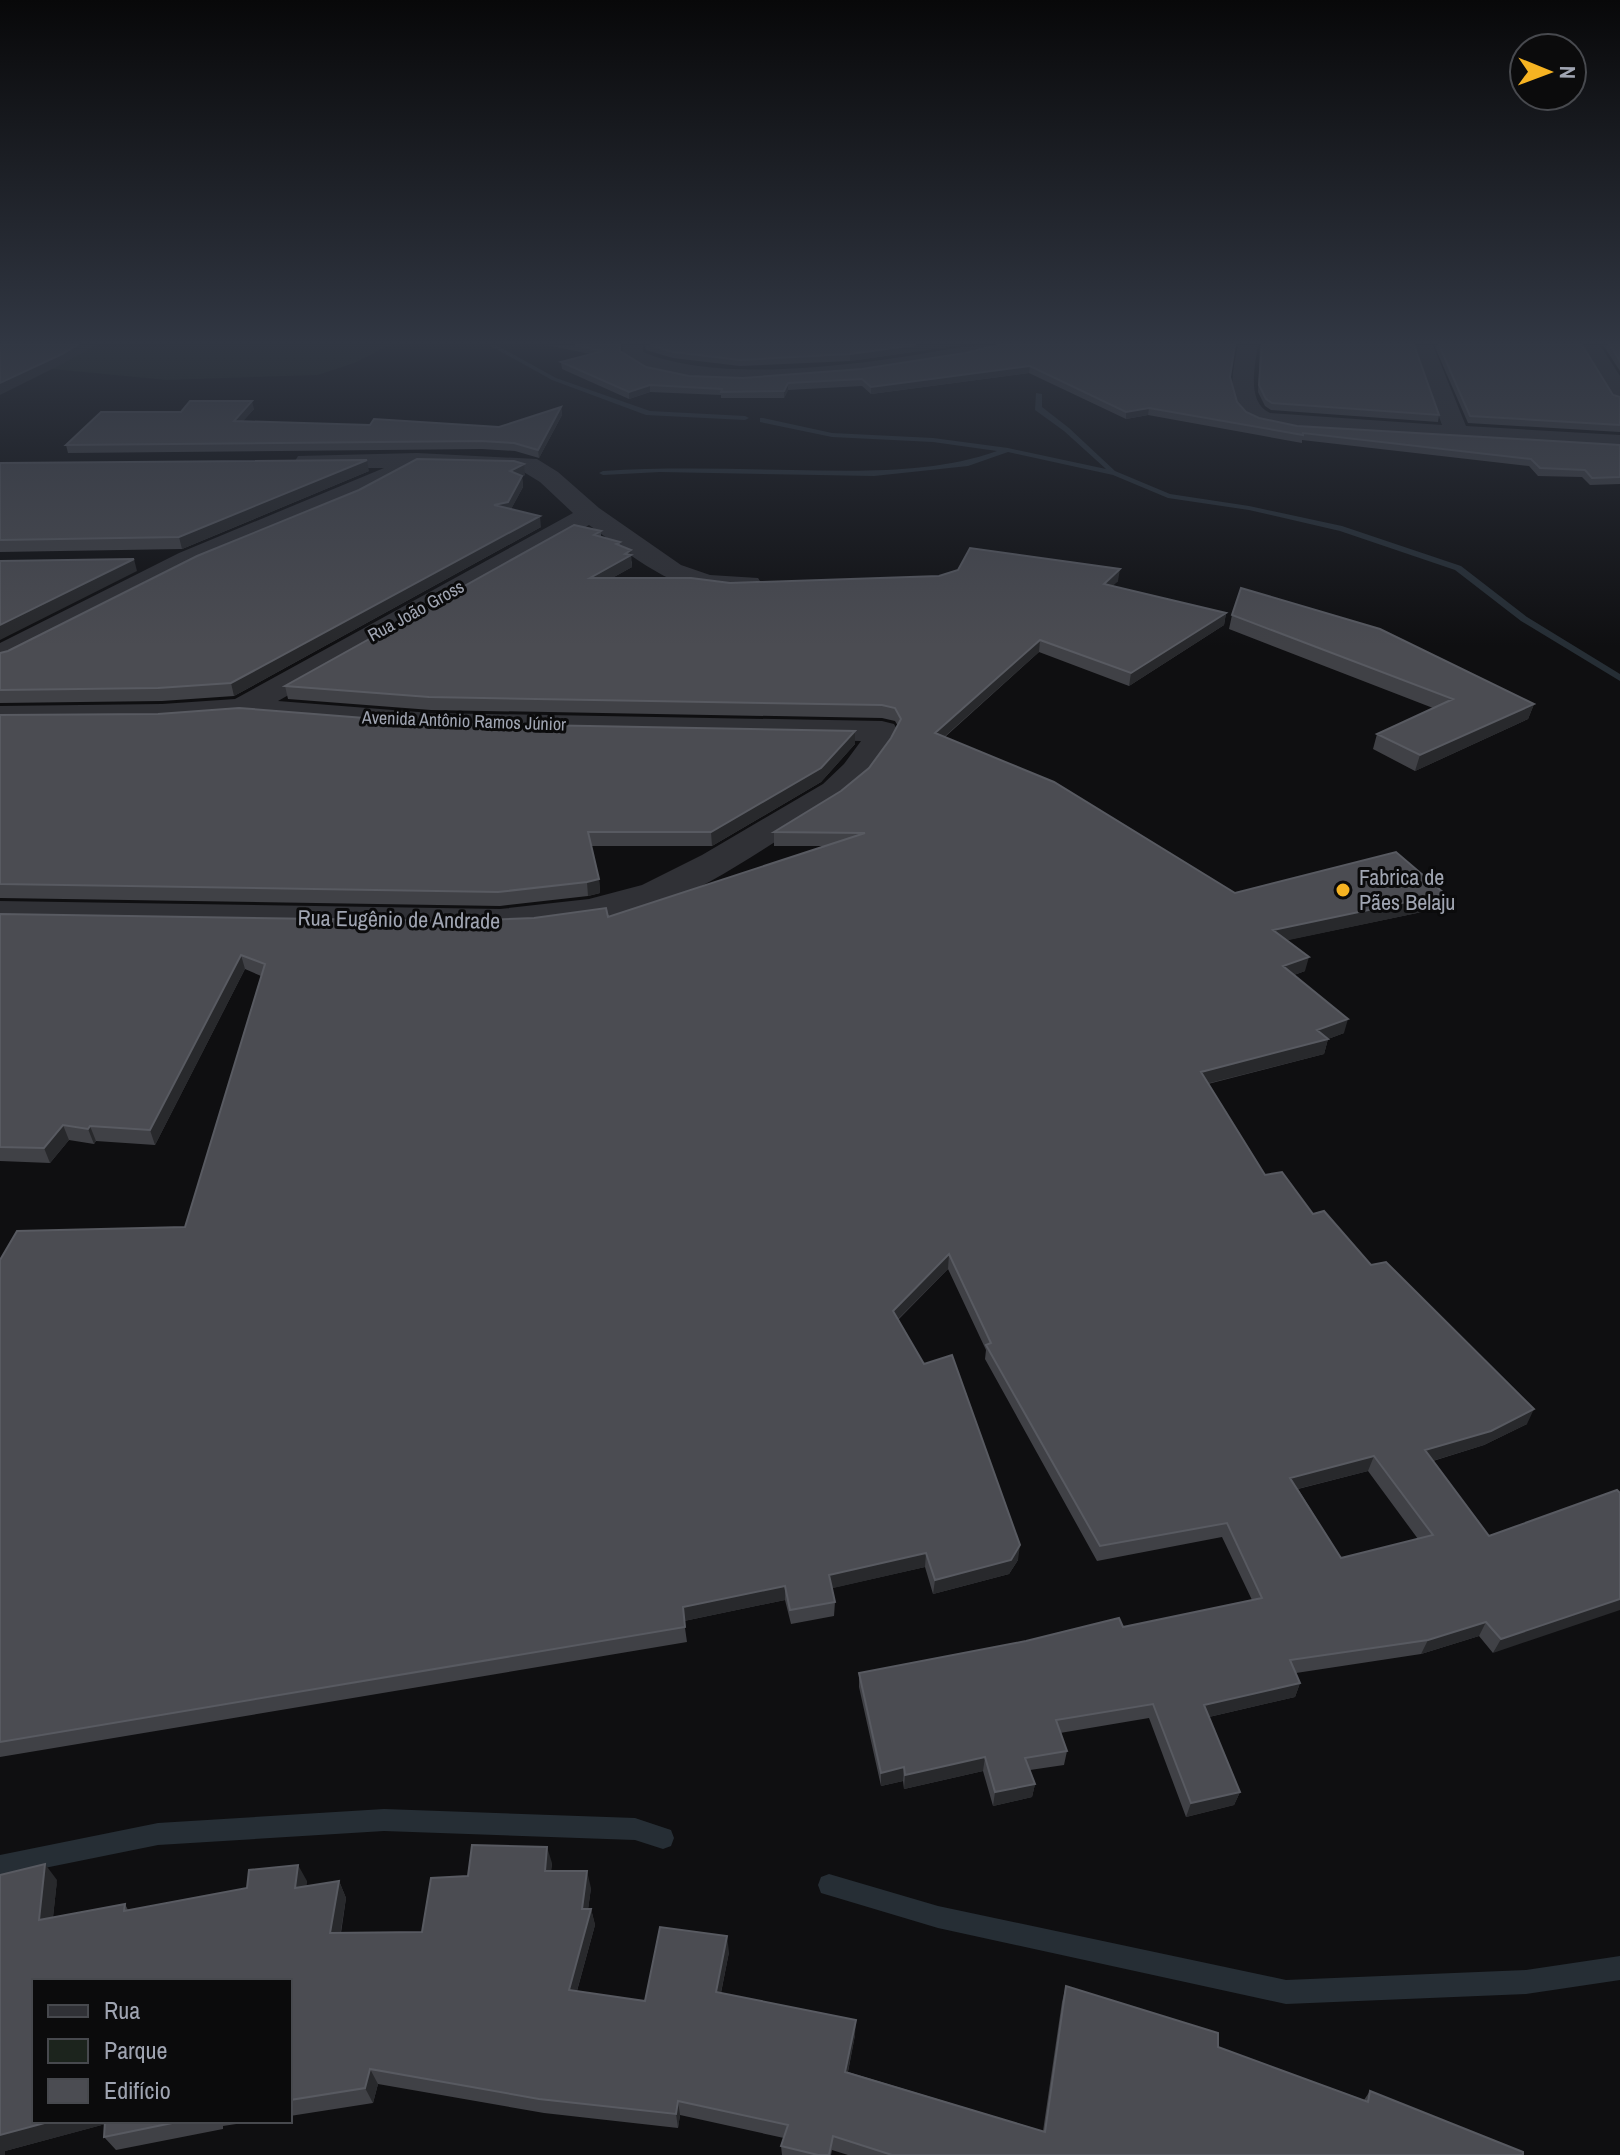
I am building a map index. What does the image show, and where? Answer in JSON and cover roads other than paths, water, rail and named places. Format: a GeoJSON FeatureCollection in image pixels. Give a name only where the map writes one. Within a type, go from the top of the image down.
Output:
{"type":"FeatureCollection","features":[{"type":"Feature","properties":{"kind":"street"},"geometry":{"type":"LineString","coordinates":[[0,655],[189,559],[351,493],[417,460]]}},
{"type":"Feature","properties":{"kind":"street"},"geometry":{"type":"LineString","coordinates":[[278,461],[417,460],[528,464],[549,477],[590,514],[654,561],[681,576],[708,583],[766,583]]}},
{"type":"Feature","properties":{"kind":"street","name":"Rua João Gross"},"geometry":{"type":"LineString","coordinates":[[242,708],[590,514]]}},
{"type":"Feature","properties":{"kind":"street"},"geometry":{"type":"LineString","coordinates":[[126,560],[189,559]]}},
{"type":"Feature","properties":{"kind":"street","name":"Avenida Antônio Ramos Júnior"},"geometry":{"type":"LineString","coordinates":[[0,716],[162,714],[242,708],[431,723],[882,731]]}},
{"type":"Feature","properties":{"kind":"street","name":"Rua Eugênio de Andrade"},"geometry":{"type":"LineString","coordinates":[[0,913],[500,921],[600,907],[673,887],[835,791],[856,773],[873,752],[882,731]]}},
{"type":"Feature","properties":{"kind":"waterway"},"geometry":{"type":"LineString","coordinates":[[973,446],[1004,450]]}},
{"type":"Feature","properties":{"kind":"waterway"},"geometry":{"type":"LineString","coordinates":[[1085,446],[1112,470]]}},
{"type":"Feature","properties":{"kind":"waterway"},"geometry":{"type":"LineString","coordinates":[[603,473],[660,470],[874,474],[968,464],[1008,450],[1115,473],[1168,496],[1249,508],[1342,529],[1458,568],[1524,619],[1620,678]]}},
{"type":"Feature","properties":{"kind":"waterway"},"geometry":{"type":"LineString","coordinates":[[0,1866],[158,1834],[384,1820],[635,1829],[663,1838]]}},
{"type":"Feature","properties":{"kind":"waterway"},"geometry":{"type":"LineString","coordinates":[[829,1885],[938,1917],[1286,1992],[1526,1982],[1620,1968]]}},
{"type":"Feature","properties":{"kind":"place","name":"Fabrica de Pães Belaju"},"geometry":{"type":"Point","coordinates":[1343,890]}}]}
